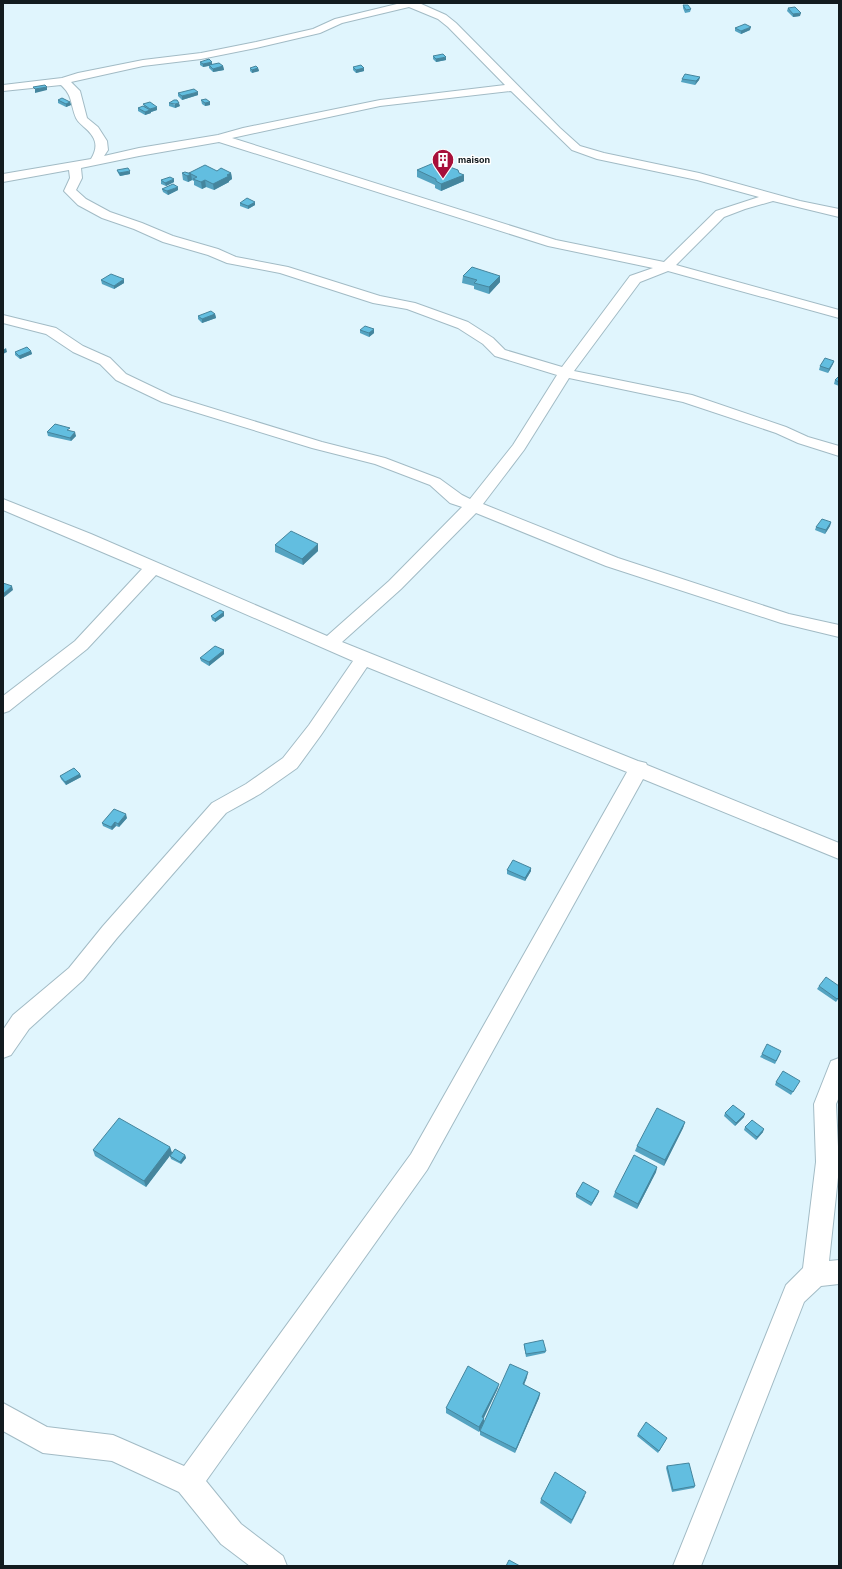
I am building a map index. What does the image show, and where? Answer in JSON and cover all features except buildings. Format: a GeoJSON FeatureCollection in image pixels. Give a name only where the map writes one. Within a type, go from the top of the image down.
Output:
{"type":"FeatureCollection","features":[{"type":"Feature","properties":{"kind":"street"},"geometry":{"type":"LineString","coordinates":[[3,88],[63,81],[78,76],[143,63],[201,56],[256,45],[316,31],[339,21],[410,3],[442,17],[452,25],[556,130],[576,148],[601,156],[699,177],[798,204],[839,213]]}},
{"type":"Feature","properties":{"kind":"street"},"geometry":{"type":"LineString","coordinates":[[63,81],[74,91],[82,119],[94,129],[101,141],[102,150],[95,162]]}},
{"type":"Feature","properties":{"kind":"street"},"geometry":{"type":"LineString","coordinates":[[3,178],[75,166],[139,152],[220,138],[250,129],[380,103],[514,87]]}},
{"type":"Feature","properties":{"kind":"street"},"geometry":{"type":"LineString","coordinates":[[220,138],[554,243],[667,267],[839,314]]}},
{"type":"Feature","properties":{"kind":"street"},"geometry":{"type":"LineString","coordinates":[[101,141],[120,148],[139,152]]}},
{"type":"Feature","properties":{"kind":"street"},"geometry":{"type":"LineString","coordinates":[[75,166],[76,178],[70,191],[82,202],[106,214],[168,239],[213,252],[232,260],[283,270],[378,300],[410,306],[448,319],[463,325],[488,341],[500,353],[565,373],[687,398],[781,430],[804,440],[839,450]]}},
{"type":"Feature","properties":{"kind":"street"},"geometry":{"type":"LineString","coordinates":[[635,279],[667,267],[720,214],[740,206],[773,197]]}},
{"type":"Feature","properties":{"kind":"street"},"geometry":{"type":"LineString","coordinates":[[798,204],[839,200]]}},
{"type":"Feature","properties":{"kind":"street"},"geometry":{"type":"LineString","coordinates":[[329,644],[395,585],[473,506],[520,447],[565,373],[635,279],[637,261]]}},
{"type":"Feature","properties":{"kind":"street"},"geometry":{"type":"LineString","coordinates":[[3,319],[51,331],[78,349],[105,361],[121,376],[167,399],[380,461],[435,482],[456,499],[612,562],[787,618],[839,631]]}},
{"type":"Feature","properties":{"kind":"street"},"geometry":{"type":"LineString","coordinates":[[3,504],[329,644],[639,768],[839,851]]}},
{"type":"Feature","properties":{"kind":"street"},"geometry":{"type":"LineString","coordinates":[[3,706],[82,645],[153,568]]}},
{"type":"Feature","properties":{"kind":"street"},"geometry":{"type":"LineString","coordinates":[[3,1048],[21,1022],[76,974],[110,932],[219,808],[253,789],[290,763],[315,730],[364,658]]}},
{"type":"Feature","properties":{"kind":"street"},"geometry":{"type":"LineString","coordinates":[[189,1482],[419,1162],[639,768]]}},
{"type":"Feature","properties":{"kind":"street"},"geometry":{"type":"LineString","coordinates":[[687,1566],[795,1294],[827,1273],[828,1162],[825,1104],[839,1068]]}},
{"type":"Feature","properties":{"kind":"street"},"geometry":{"type":"LineString","coordinates":[[3,1416],[43,1440],[113,1448],[189,1482],[231,1534],[273,1566]]}},
{"type":"Feature","properties":{"kind":"place","name":"maison"},"geometry":{"type":"Point","coordinates":[443,180]}}]}
